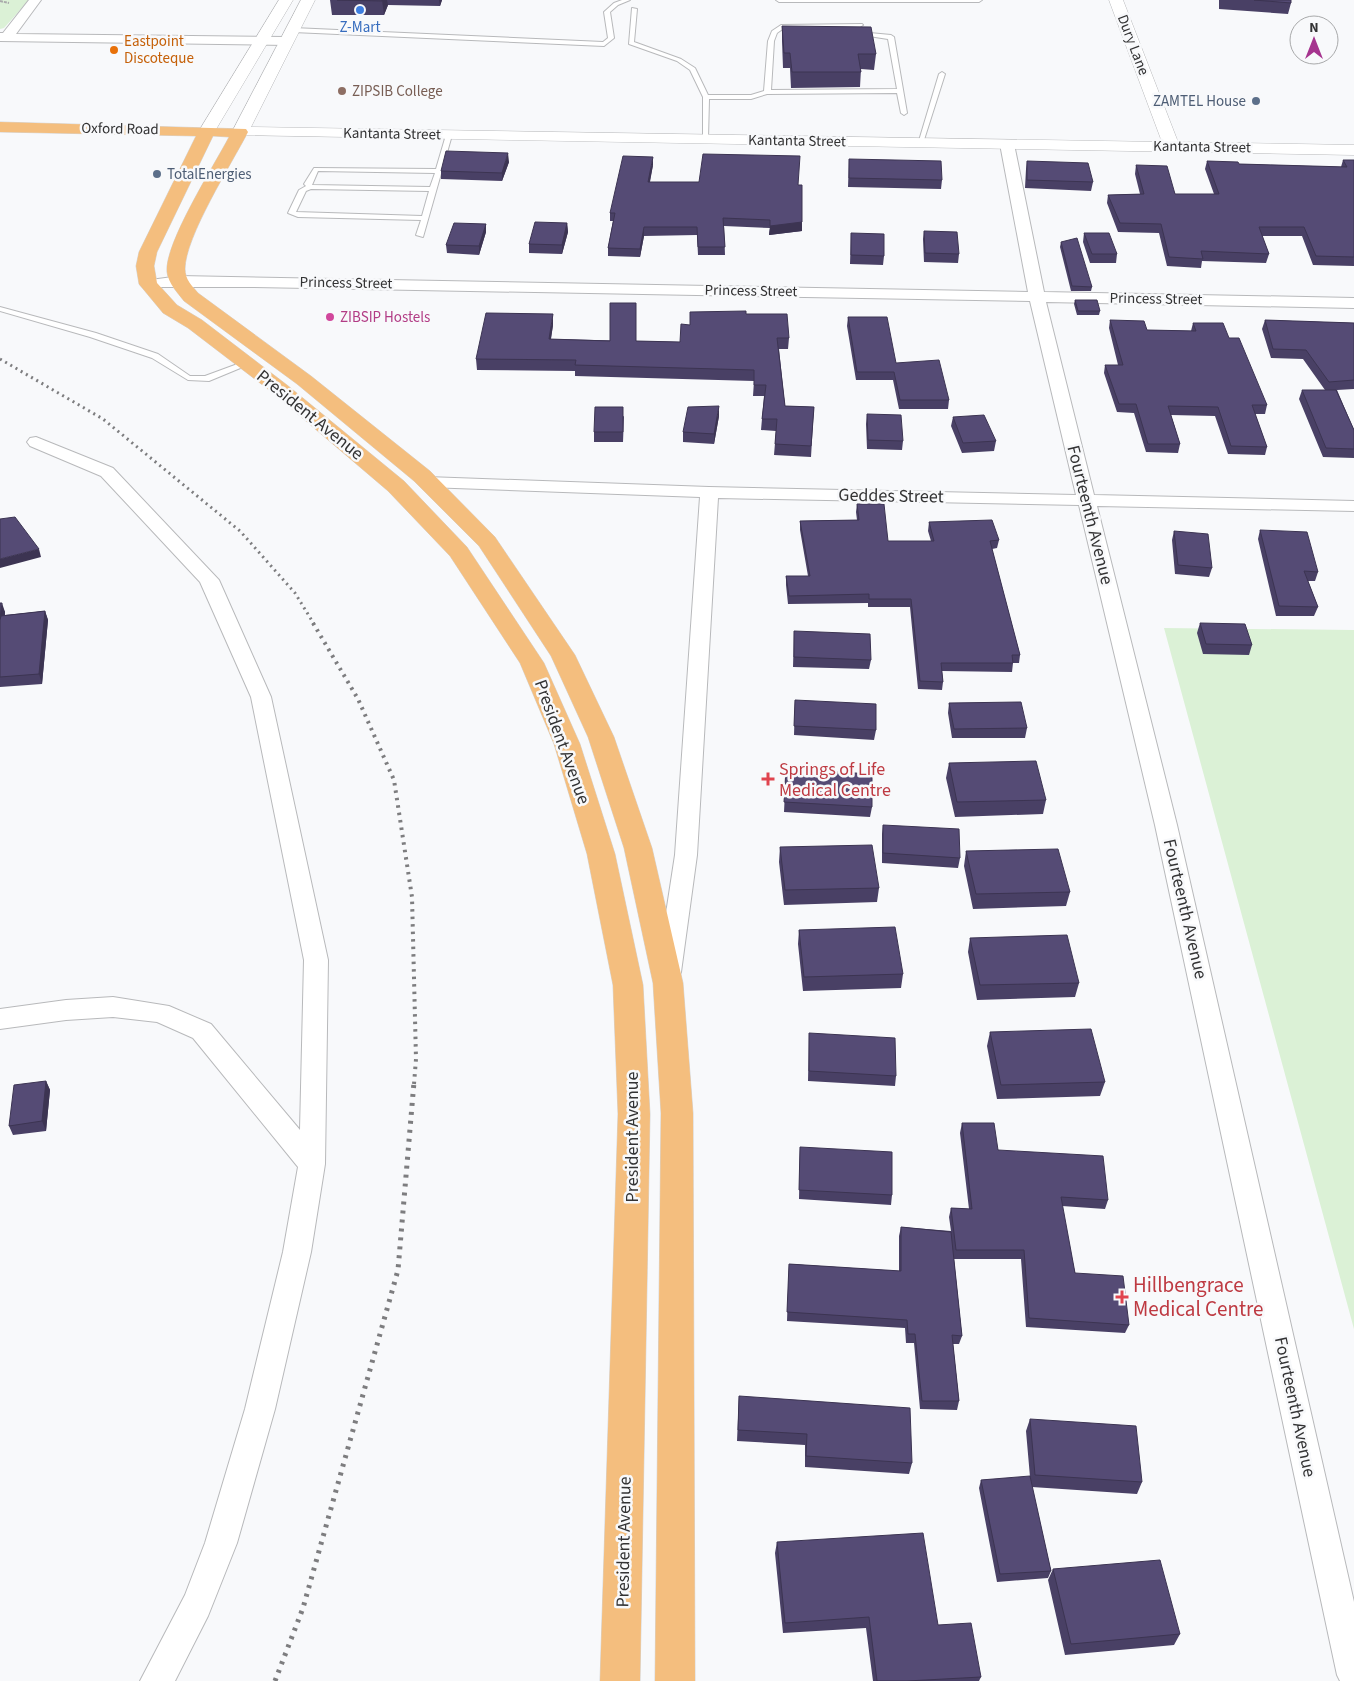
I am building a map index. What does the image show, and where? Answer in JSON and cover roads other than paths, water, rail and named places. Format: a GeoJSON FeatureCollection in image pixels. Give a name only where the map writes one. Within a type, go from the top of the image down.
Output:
{"type":"FeatureCollection","features":[{"type":"Feature","properties":{"kind":"highway","name":"Oxford Road"},"geometry":{"type":"LineString","coordinates":[[0,127],[240,132]]}},
{"type":"Feature","properties":{"kind":"highway"},"geometry":{"type":"LineString","coordinates":[[148,284],[145,266],[148,252],[208,131]]}},
{"type":"Feature","properties":{"kind":"highway"},"geometry":{"type":"LineString","coordinates":[[180,281],[176,271],[186,235],[240,132]]}},
{"type":"Feature","properties":{"kind":"highway"},"geometry":{"type":"LineString","coordinates":[[180,187],[211,188]]}},
{"type":"Feature","properties":{"kind":"highway"},"geometry":{"type":"LineString","coordinates":[[148,252],[180,252]]}},
{"type":"Feature","properties":{"kind":"highway","name":"President Avenue"},"geometry":{"type":"LineString","coordinates":[[180,281],[191,297],[304,380],[427,482],[487,542],[563,655],[601,737],[638,848],[668,983],[677,1113],[675,1681]]}},
{"type":"Feature","properties":{"kind":"highway","name":"President Avenue"},"geometry":{"type":"LineString","coordinates":[[148,284],[170,309],[195,324],[280,389],[396,486],[459,552],[532,663],[567,744],[602,854],[628,985],[634,1114],[620,1681]]}},
{"type":"Feature","properties":{"kind":"street"},"geometry":{"type":"LineString","coordinates":[[3,37],[35,0]]}},
{"type":"Feature","properties":{"kind":"street"},"geometry":{"type":"LineString","coordinates":[[208,131],[286,0]]}},
{"type":"Feature","properties":{"kind":"street"},"geometry":{"type":"LineString","coordinates":[[240,132],[308,0]]}},
{"type":"Feature","properties":{"kind":"street","name":"Dury Lane"},"geometry":{"type":"LineString","coordinates":[[1116,0],[1172,147]]}},
{"type":"Feature","properties":{"kind":"street"},"geometry":{"type":"LineString","coordinates":[[3,37],[262,40],[290,35]]}},
{"type":"Feature","properties":{"kind":"street","name":"Kantanta Street"},"geometry":{"type":"LineString","coordinates":[[240,132],[1354,150]]}},
{"type":"Feature","properties":{"kind":"street","name":"Fourteenth Avenue"},"geometry":{"type":"LineString","coordinates":[[1007,144],[1037,297],[1166,824],[1354,1676]]}},
{"type":"Feature","properties":{"kind":"street","name":"Princess Street"},"geometry":{"type":"LineString","coordinates":[[148,284],[180,281],[1354,303]]}},
{"type":"Feature","properties":{"kind":"street"},"geometry":{"type":"LineString","coordinates":[[36,442],[107,472],[209,580],[261,697],[316,960],[312,1164],[297,1252],[263,1400],[221,1543],[197,1605],[157,1681]]}},
{"type":"Feature","properties":{"kind":"street","name":"Geddes Street"},"geometry":{"type":"LineString","coordinates":[[427,482],[709,492],[1354,506]]}},
{"type":"Feature","properties":{"kind":"street"},"geometry":{"type":"LineString","coordinates":[[668,983],[686,855],[709,492]]}},
{"type":"Feature","properties":{"kind":"street"},"geometry":{"type":"LineString","coordinates":[[0,1019],[66,1010],[113,1007],[160,1013],[202,1030],[312,1164]]}},
{"type":"Feature","properties":{"kind":"lane"},"geometry":{"type":"LineString","coordinates":[[290,35],[604,44],[611,38],[607,12],[616,4],[627,0]]}},
{"type":"Feature","properties":{"kind":"lane"},"geometry":{"type":"LineString","coordinates":[[779,0],[979,0]]}},
{"type":"Feature","properties":{"kind":"lane"},"geometry":{"type":"LineString","coordinates":[[634,9],[631,43],[679,60],[693,69],[706,97],[705,139]]}},
{"type":"Feature","properties":{"kind":"lane"},"geometry":{"type":"LineString","coordinates":[[767,92],[771,41],[774,32],[783,26],[793,24],[860,25]]}},
{"type":"Feature","properties":{"kind":"lane"},"geometry":{"type":"LineString","coordinates":[[774,32],[821,33]]}},
{"type":"Feature","properties":{"kind":"lane"},"geometry":{"type":"LineString","coordinates":[[848,34],[876,34],[891,37],[904,113]]}},
{"type":"Feature","properties":{"kind":"lane"},"geometry":{"type":"LineString","coordinates":[[920,143],[942,74]]}},
{"type":"Feature","properties":{"kind":"lane"},"geometry":{"type":"LineString","coordinates":[[706,97],[751,96],[767,92],[900,91]]}},
{"type":"Feature","properties":{"kind":"lane"},"geometry":{"type":"LineString","coordinates":[[420,236],[449,135]]}},
{"type":"Feature","properties":{"kind":"lane"},"geometry":{"type":"LineString","coordinates":[[310,187],[308,184],[314,170],[318,168],[439,171]]}},
{"type":"Feature","properties":{"kind":"lane"},"geometry":{"type":"LineString","coordinates":[[425,218],[294,215],[292,213],[303,190],[310,187],[433,189]]}},
{"type":"Feature","properties":{"kind":"lane"},"geometry":{"type":"LineString","coordinates":[[0,309],[92,335],[155,356],[188,378],[206,379],[246,364]]}},
{"type":"Feature","properties":{"kind":"railway"},"geometry":{"type":"LineString","coordinates":[[0,359],[103,419],[240,531],[295,593],[314,624]]}},
{"type":"Feature","properties":{"kind":"railway"},"geometry":{"type":"LineString","coordinates":[[313,623],[358,699],[394,780],[412,897],[416,1059],[414,1084]]}},
{"type":"Feature","properties":{"kind":"railway"},"geometry":{"type":"LineString","coordinates":[[275,1681],[303,1608],[398,1270],[414,1082]]}},
{"type":"Feature","properties":{"kind":"place","name":"Z-Mart"},"geometry":{"type":"Point","coordinates":[360,10]}},
{"type":"Feature","properties":{"kind":"place","name":"Eastpoint Discoteque"},"geometry":{"type":"Point","coordinates":[114,50]}},
{"type":"Feature","properties":{"kind":"place","name":"ZIPSIB College"},"geometry":{"type":"Point","coordinates":[342,91]}},
{"type":"Feature","properties":{"kind":"place","name":"ZAMTEL House"},"geometry":{"type":"Point","coordinates":[1256,101]}},
{"type":"Feature","properties":{"kind":"place","name":"TotalEnergies"},"geometry":{"type":"Point","coordinates":[157,174]}},
{"type":"Feature","properties":{"kind":"place","name":"ZIBSIP Hostels"},"geometry":{"type":"Point","coordinates":[330,317]}},
{"type":"Feature","properties":{"kind":"place","name":"Springs of Life Medical Centre"},"geometry":{"type":"Point","coordinates":[768,779]}},
{"type":"Feature","properties":{"kind":"place","name":"Hillbengrace Medical Centre"},"geometry":{"type":"Point","coordinates":[1122,1297]}}]}
